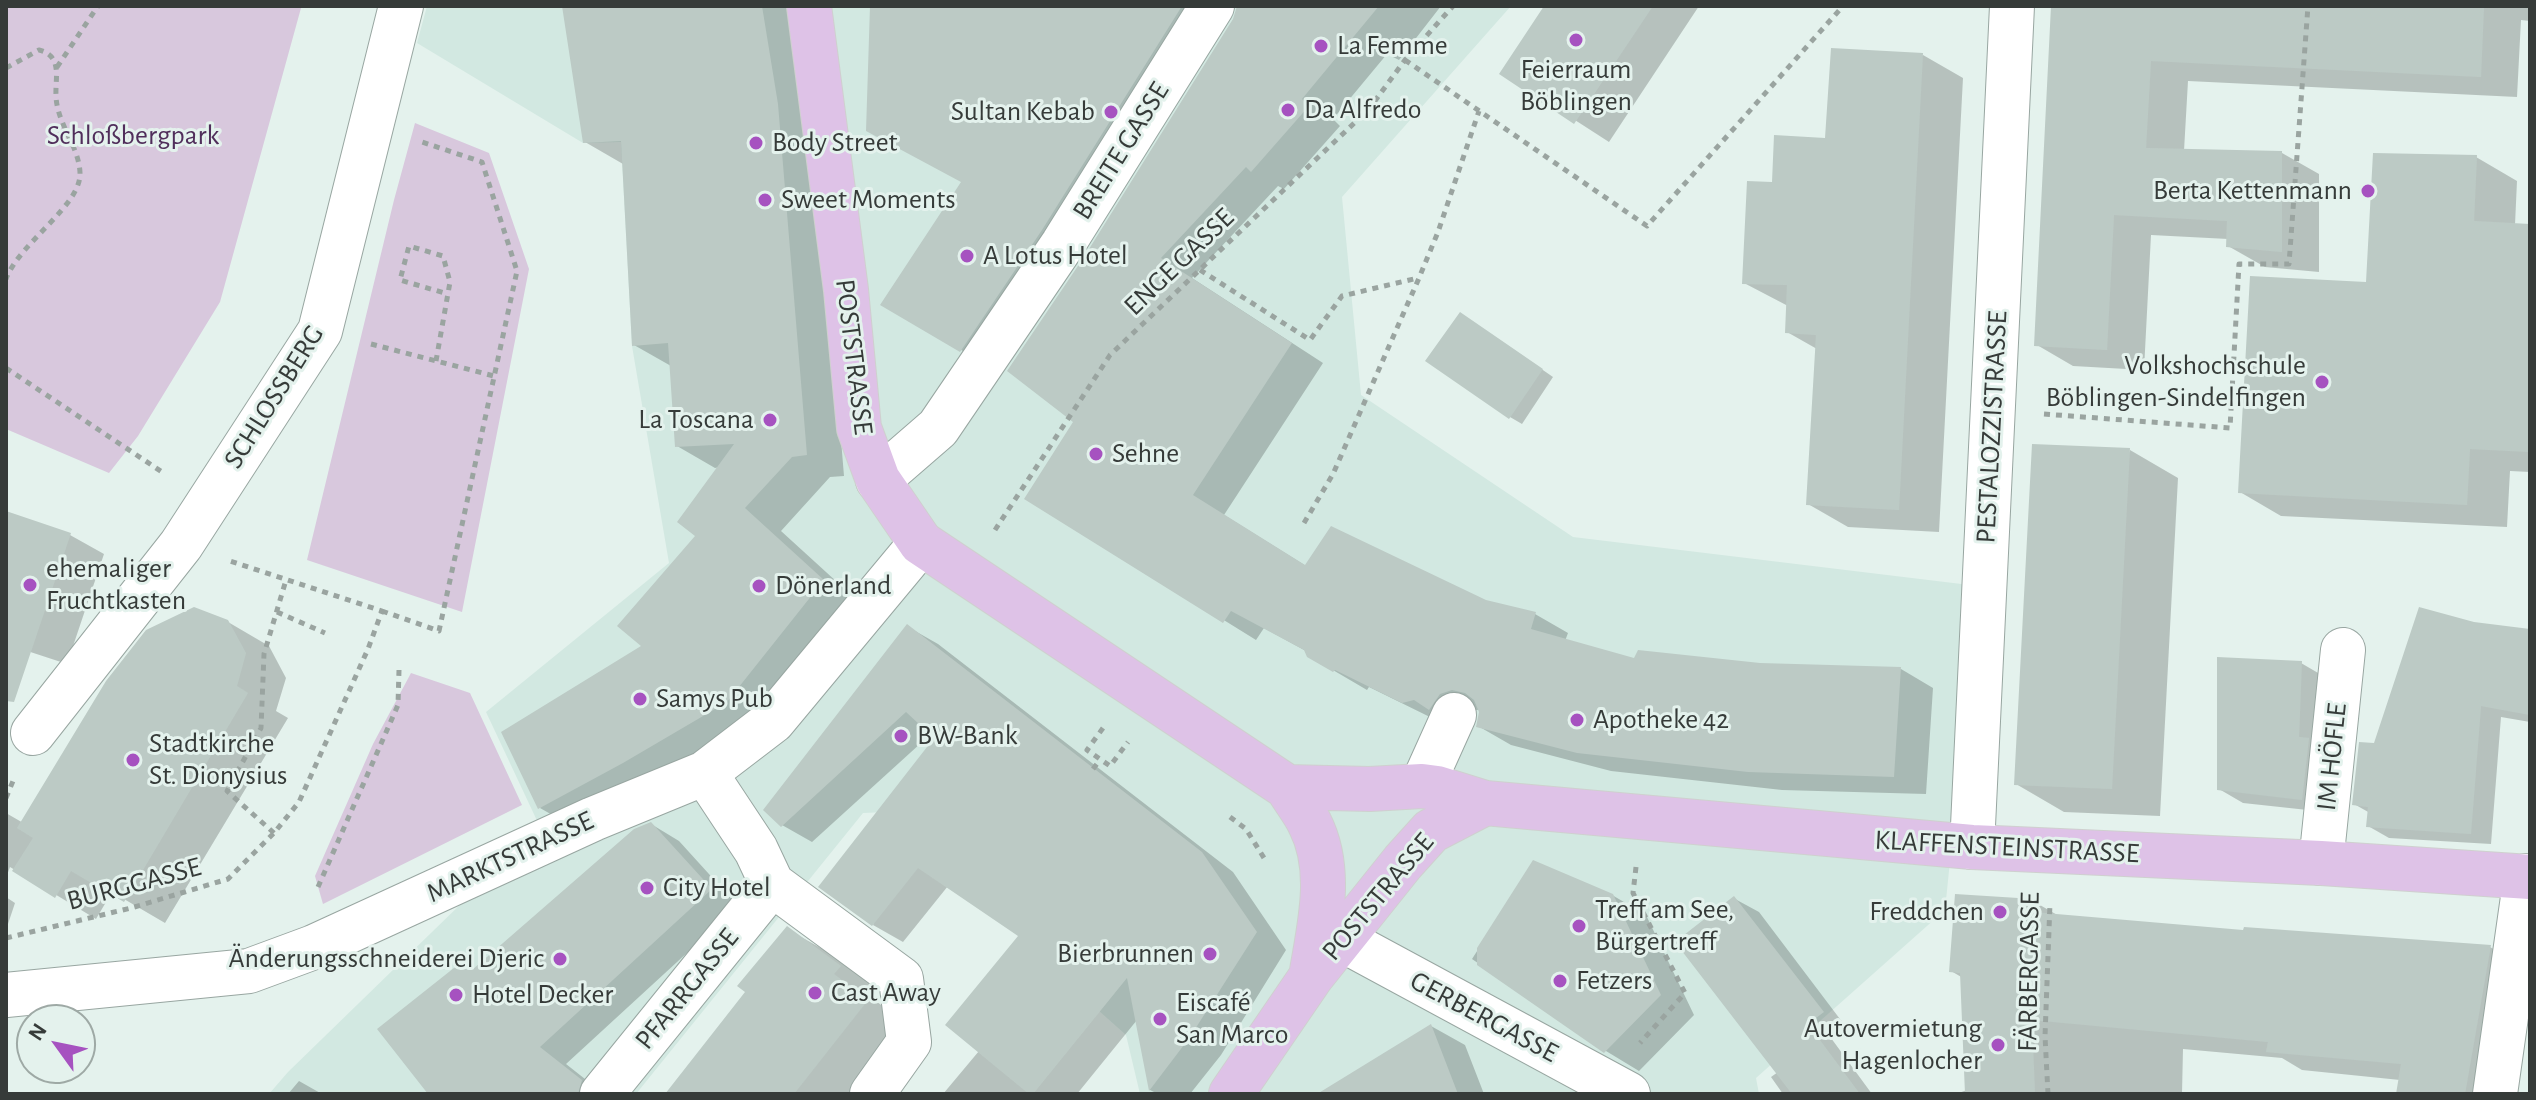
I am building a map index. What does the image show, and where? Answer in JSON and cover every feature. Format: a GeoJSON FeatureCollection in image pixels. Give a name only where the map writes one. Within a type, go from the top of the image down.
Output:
{"type":"FeatureCollection","features":[{"type":"Feature","properties":{"kind":"main road","name":"POSTSTRASSE"},"geometry":{"type":"LineString","coordinates":[[809,6],[846,290],[859,428],[878,480],[921,543],[1287,787],[1311,824],[1322,855],[1323,909],[1311,977]]}},
{"type":"Feature","properties":{"kind":"main road","name":"POSTSTRASSE"},"geometry":{"type":"LineString","coordinates":[[1287,787],[1370,789],[1422,786],[1485,803]]}},
{"type":"Feature","properties":{"kind":"main road","name":"POSTSTRASSE"},"geometry":{"type":"LineString","coordinates":[[1231,1094],[1311,977],[1431,831],[1485,803]]}},
{"type":"Feature","properties":{"kind":"main road","name":"KLAFFENSTEINSTRASSE"},"geometry":{"type":"LineString","coordinates":[[1485,803],[1972,847],[2321,863],[2528,877]]}},
{"type":"Feature","properties":{"kind":"street","name":"SCHLOSSBERG"},"geometry":{"type":"LineString","coordinates":[[33,733],[181,545],[320,331],[401,6]]}},
{"type":"Feature","properties":{"kind":"street","name":"BREITE GASSE"},"geometry":{"type":"LineString","coordinates":[[878,480],[938,428],[1063,244],[1212,6]]}},
{"type":"Feature","properties":{"kind":"street","name":"PESTALOZZISTRASSE"},"geometry":{"type":"LineString","coordinates":[[1972,847],[2012,6]]}},
{"type":"Feature","properties":{"kind":"street","name":"MARKTSTRASSE"},"geometry":{"type":"LineString","coordinates":[[6,995],[249,971],[323,943],[593,819],[705,773],[773,721],[921,543]]}},
{"type":"Feature","properties":{"kind":"street","name":"IM HÖFLE"},"geometry":{"type":"LineString","coordinates":[[2321,863],[2343,650]]}},
{"type":"Feature","properties":{"kind":"street"},"geometry":{"type":"LineString","coordinates":[[1422,786],[1454,715]]}},
{"type":"Feature","properties":{"kind":"street"},"geometry":{"type":"LineString","coordinates":[[705,773],[756,850],[772,884],[901,979],[909,1042],[872,1094]]}},
{"type":"Feature","properties":{"kind":"street"},"geometry":{"type":"LineString","coordinates":[[2495,1094],[2528,877]]}},
{"type":"Feature","properties":{"kind":"street","name":"PFARRGASSE"},"geometry":{"type":"LineString","coordinates":[[602,1094],[772,884]]}},
{"type":"Feature","properties":{"kind":"street","name":"GERBERGASSE"},"geometry":{"type":"LineString","coordinates":[[1341,939],[1616,1088]]}},
{"type":"Feature","properties":{"kind":"path"},"geometry":{"type":"LineString","coordinates":[[6,279],[21,251],[66,207],[77,190],[80,175],[76,154],[56,107],[55,81],[57,67],[98,6]]}},
{"type":"Feature","properties":{"kind":"path","name":"ENGE GASSE"},"geometry":{"type":"LineString","coordinates":[[966,575],[1110,355],[1369,109],[1405,60],[1453,6]]}},
{"type":"Feature","properties":{"kind":"path"},"geometry":{"type":"LineString","coordinates":[[1405,60],[1647,226],[1843,6]]}},
{"type":"Feature","properties":{"kind":"path"},"geometry":{"type":"LineString","coordinates":[[1993,410],[2230,428],[2239,264],[2289,264],[2308,6]]}},
{"type":"Feature","properties":{"kind":"path"},"geometry":{"type":"LineString","coordinates":[[6,68],[39,50],[52,57],[57,67]]}},
{"type":"Feature","properties":{"kind":"path"},"geometry":{"type":"LineString","coordinates":[[1304,523],[1333,474],[1419,278],[1479,111]]}},
{"type":"Feature","properties":{"kind":"path"},"geometry":{"type":"LineString","coordinates":[[181,545],[439,631],[517,271],[482,162],[371,125]]}},
{"type":"Feature","properties":{"kind":"path"},"geometry":{"type":"LineString","coordinates":[[436,361],[448,294],[450,282],[443,256],[409,246],[400,280],[448,294]]}},
{"type":"Feature","properties":{"kind":"path"},"geometry":{"type":"LineString","coordinates":[[1200,270],[1310,340],[1342,296],[1419,278]]}},
{"type":"Feature","properties":{"kind":"path"},"geometry":{"type":"LineString","coordinates":[[320,331],[494,376]]}},
{"type":"Feature","properties":{"kind":"path"},"geometry":{"type":"LineString","coordinates":[[6,368],[140,459],[210,500]]}},
{"type":"Feature","properties":{"kind":"path"},"geometry":{"type":"LineString","coordinates":[[274,833],[227,791],[261,728],[264,654],[286,580]]}},
{"type":"Feature","properties":{"kind":"path","name":"BURGGASSE"},"geometry":{"type":"LineString","coordinates":[[6,938],[131,908],[228,879],[274,833],[299,802],[382,611]]}},
{"type":"Feature","properties":{"kind":"path"},"geometry":{"type":"LineString","coordinates":[[277,612],[325,633]]}},
{"type":"Feature","properties":{"kind":"path"},"geometry":{"type":"LineString","coordinates":[[323,943],[315,895],[398,705],[399,670]]}},
{"type":"Feature","properties":{"kind":"path"},"geometry":{"type":"LineString","coordinates":[[1106,724],[1087,750],[1110,766],[1128,741]]}},
{"type":"Feature","properties":{"kind":"path"},"geometry":{"type":"LineString","coordinates":[[1093,769],[1100,760]]}},
{"type":"Feature","properties":{"kind":"path"},"geometry":{"type":"LineString","coordinates":[[1616,1088],[1685,993],[1633,893],[1642,818]]}},
{"type":"Feature","properties":{"kind":"path","name":"FÄRBERGASSE"},"geometry":{"type":"LineString","coordinates":[[2048,1094],[2045,1036],[2052,851]]}},
{"type":"Feature","properties":{"kind":"shaded area"},"geometry":{"type":"Polygon","coordinates":[[[427,6],[1511,6],[1342,197],[1361,395],[1573,537],[1978,586],[1945,910],[1756,1078],[1759,1094],[1140,1094],[1126,1035],[1062,978],[1075,873],[886,812],[863,813],[636,1094],[269,1094],[540,827],[486,712],[669,563],[632,346],[621,142],[583,143],[417,43],[427,6]]]}},
{"type":"Feature","properties":{"kind":"green space","name":"Schloßbergpark"},"geometry":{"type":"Polygon","coordinates":[[[6,6],[301,8],[220,302],[138,436],[109,473],[6,429],[6,6]]]}},
{"type":"Feature","properties":{"kind":"green space"},"geometry":{"type":"Polygon","coordinates":[[[415,123],[489,153],[529,269],[462,612],[307,560],[415,123]]]}},
{"type":"Feature","properties":{"kind":"green space"},"geometry":{"type":"Polygon","coordinates":[[[411,673],[470,693],[522,805],[323,904],[315,876],[373,744],[411,673]]]}},
{"type":"Feature","properties":{"kind":"building"},"geometry":{"type":"Polygon","coordinates":[[[562,6],[762,6],[778,104],[807,455],[792,457],[745,508],[824,580],[727,702],[538,809],[501,732],[641,646],[617,626],[695,536],[677,522],[734,444],[675,447],[668,343],[632,346],[621,141],[583,143],[562,6]]]}},
{"type":"Feature","properties":{"kind":"building"},"geometry":{"type":"Polygon","coordinates":[[[870,6],[1182,6],[1042,230],[960,352],[880,305],[961,182],[866,131],[870,6]]]}},
{"type":"Feature","properties":{"kind":"building"},"geometry":{"type":"Polygon","coordinates":[[[1237,6],[1379,6],[1302,99],[1309,106],[1251,172],[1246,167],[1161,258],[1292,343],[1193,495],[1305,565],[1331,526],[1486,600],[1536,612],[1531,629],[1634,658],[1638,650],[1760,663],[1901,667],[1894,777],[1748,772],[1577,753],[1476,727],[1479,712],[1474,700],[1465,693],[1452,690],[1440,694],[1429,710],[1414,700],[1402,703],[1335,670],[1333,672],[1307,657],[1304,650],[1231,611],[1223,623],[1024,499],[1073,422],[1007,371],[1084,257],[1233,19],[1237,6]]]}},
{"type":"Feature","properties":{"kind":"building","name":"Feierraum Böblingen"},"geometry":{"type":"Polygon","coordinates":[[[1544,6],[1653,6],[1574,124],[1499,74],[1544,6]]]}},
{"type":"Feature","properties":{"kind":"building"},"geometry":{"type":"Polygon","coordinates":[[[2051,6],[2484,6],[2481,77],[2151,61],[2146,148],[2282,151],[2282,252],[2226,247],[2227,221],[2114,215],[2107,350],[2034,346],[2051,6]]]}},
{"type":"Feature","properties":{"kind":"building"},"geometry":{"type":"Polygon","coordinates":[[[1831,48],[1923,53],[1899,510],[1806,505],[1816,335],[1785,333],[1787,285],[1742,284],[1747,181],[1772,182],[1774,135],[1825,138],[1831,48]]]}},
{"type":"Feature","properties":{"kind":"building"},"geometry":{"type":"Polygon","coordinates":[[[2373,153],[2477,155],[2474,221],[2530,224],[2530,452],[2470,449],[2467,505],[2238,493],[2250,276],[2366,282],[2373,153]]]}},
{"type":"Feature","properties":{"kind":"building"},"geometry":{"type":"Polygon","coordinates":[[[1460,312],[1543,369],[1509,419],[1425,361],[1460,312]]]}},
{"type":"Feature","properties":{"kind":"building"},"geometry":{"type":"Polygon","coordinates":[[[2032,444],[2130,448],[2112,789],[2014,785],[2032,444]]]}},
{"type":"Feature","properties":{"kind":"building","name":"ehemaliger Fruchtkasten"},"geometry":{"type":"Polygon","coordinates":[[[6,511],[71,533],[14,702],[6,701],[6,511]]]}},
{"type":"Feature","properties":{"kind":"building","name":"Stadtkirche St. Dionysius"},"geometry":{"type":"Polygon","coordinates":[[[194,607],[228,620],[246,653],[237,686],[248,693],[124,902],[71,871],[55,898],[12,871],[33,838],[17,828],[106,681],[146,630],[194,607]]]}},
{"type":"Feature","properties":{"kind":"building"},"geometry":{"type":"Polygon","coordinates":[[[2419,607],[2474,622],[2530,629],[2530,715],[2481,706],[2471,834],[2366,827],[2368,807],[2352,805],[2359,742],[2374,743],[2419,607]]]}},
{"type":"Feature","properties":{"kind":"building"},"geometry":{"type":"Polygon","coordinates":[[[907,624],[1202,852],[1257,932],[1190,1037],[1149,1091],[1127,978],[1033,1094],[1029,1094],[945,1025],[1018,936],[918,868],[872,926],[818,887],[934,738],[906,712],[781,827],[763,810],[907,624]]]}},
{"type":"Feature","properties":{"kind":"building"},"geometry":{"type":"Polygon","coordinates":[[[2217,657],[2302,661],[2299,737],[2309,738],[2302,800],[2217,790],[2217,657]]]}},
{"type":"Feature","properties":{"kind":"building"},"geometry":{"type":"Polygon","coordinates":[[[651,822],[712,889],[540,1047],[582,1080],[578,1094],[428,1094],[377,1029],[464,960],[472,970],[634,829],[651,822]]]}},
{"type":"Feature","properties":{"kind":"building"},"geometry":{"type":"Polygon","coordinates":[[[1533,860],[1613,894],[1661,995],[1604,1053],[1477,965],[1477,948],[1533,860]]]}},
{"type":"Feature","properties":{"kind":"building"},"geometry":{"type":"Polygon","coordinates":[[[1955,894],[2034,899],[2033,912],[2243,930],[2244,927],[2491,945],[2465,1094],[2396,1094],[2401,1064],[2266,1052],[2268,1042],[2032,1020],[2035,1094],[1965,1094],[1960,973],[1949,972],[1955,894]]]}},
{"type":"Feature","properties":{"kind":"building"},"geometry":{"type":"Polygon","coordinates":[[[1734,896],[1824,1012],[1808,1024],[1860,1094],[1792,1094],[1675,942],[1734,896]]]}},
{"type":"Feature","properties":{"kind":"building"},"geometry":{"type":"Polygon","coordinates":[[[787,926],[841,966],[834,974],[868,1000],[794,1094],[665,1094],[745,992],[737,986],[787,926]]]}},
{"type":"Feature","properties":{"kind":"building"},"geometry":{"type":"Polygon","coordinates":[[[1431,1024],[1458,1094],[1317,1094],[1431,1024]]]}},
{"type":"Feature","properties":{"kind":"place","name":"Feierraum Böblingen"},"geometry":{"type":"Point","coordinates":[1576,40]}},
{"type":"Feature","properties":{"kind":"place","name":"La Femme"},"geometry":{"type":"Point","coordinates":[1321,46]}},
{"type":"Feature","properties":{"kind":"place","name":"Da Alfredo"},"geometry":{"type":"Point","coordinates":[1288,110]}},
{"type":"Feature","properties":{"kind":"place","name":"Sultan Kebab"},"geometry":{"type":"Point","coordinates":[1111,112]}},
{"type":"Feature","properties":{"kind":"place","name":"Body Street"},"geometry":{"type":"Point","coordinates":[756,143]}},
{"type":"Feature","properties":{"kind":"place","name":"Berta Kettenmann"},"geometry":{"type":"Point","coordinates":[2368,191]}},
{"type":"Feature","properties":{"kind":"place","name":"Sweet Moments"},"geometry":{"type":"Point","coordinates":[765,200]}},
{"type":"Feature","properties":{"kind":"place","name":"A Lotus Hotel"},"geometry":{"type":"Point","coordinates":[967,256]}},
{"type":"Feature","properties":{"kind":"place","name":"Volkshochschule Böblingen-Sindelfingen"},"geometry":{"type":"Point","coordinates":[2322,382]}},
{"type":"Feature","properties":{"kind":"place","name":"La Toscana"},"geometry":{"type":"Point","coordinates":[770,420]}},
{"type":"Feature","properties":{"kind":"place","name":"Sehne"},"geometry":{"type":"Point","coordinates":[1096,454]}},
{"type":"Feature","properties":{"kind":"place","name":"ehemaliger Fruchtkasten"},"geometry":{"type":"Point","coordinates":[30,585]}},
{"type":"Feature","properties":{"kind":"place","name":"Dönerland"},"geometry":{"type":"Point","coordinates":[759,586]}},
{"type":"Feature","properties":{"kind":"place","name":"Samys Pub"},"geometry":{"type":"Point","coordinates":[640,699]}},
{"type":"Feature","properties":{"kind":"place","name":"Apotheke 42"},"geometry":{"type":"Point","coordinates":[1577,720]}},
{"type":"Feature","properties":{"kind":"place","name":"BW-Bank"},"geometry":{"type":"Point","coordinates":[901,736]}},
{"type":"Feature","properties":{"kind":"place","name":"Stadtkirche St. Dionysius"},"geometry":{"type":"Point","coordinates":[133,760]}},
{"type":"Feature","properties":{"kind":"place","name":"City Hotel"},"geometry":{"type":"Point","coordinates":[647,888]}},
{"type":"Feature","properties":{"kind":"place","name":"Freddchen"},"geometry":{"type":"Point","coordinates":[2000,912]}},
{"type":"Feature","properties":{"kind":"place","name":"Treff am See, Bürgertreff"},"geometry":{"type":"Point","coordinates":[1579,926]}},
{"type":"Feature","properties":{"kind":"place","name":"Bierbrunnen"},"geometry":{"type":"Point","coordinates":[1210,954]}},
{"type":"Feature","properties":{"kind":"place","name":"Änderungsschneiderei Djeric"},"geometry":{"type":"Point","coordinates":[560,959]}},
{"type":"Feature","properties":{"kind":"place","name":"Fetzers"},"geometry":{"type":"Point","coordinates":[1560,981]}},
{"type":"Feature","properties":{"kind":"place","name":"Cast Away"},"geometry":{"type":"Point","coordinates":[815,993]}},
{"type":"Feature","properties":{"kind":"place","name":"Hotel Decker"},"geometry":{"type":"Point","coordinates":[456,995]}},
{"type":"Feature","properties":{"kind":"place","name":"Eiscafé San Marco"},"geometry":{"type":"Point","coordinates":[1160,1019]}},
{"type":"Feature","properties":{"kind":"place","name":"Autovermietung Hagenlocher"},"geometry":{"type":"Point","coordinates":[1998,1045]}}]}
